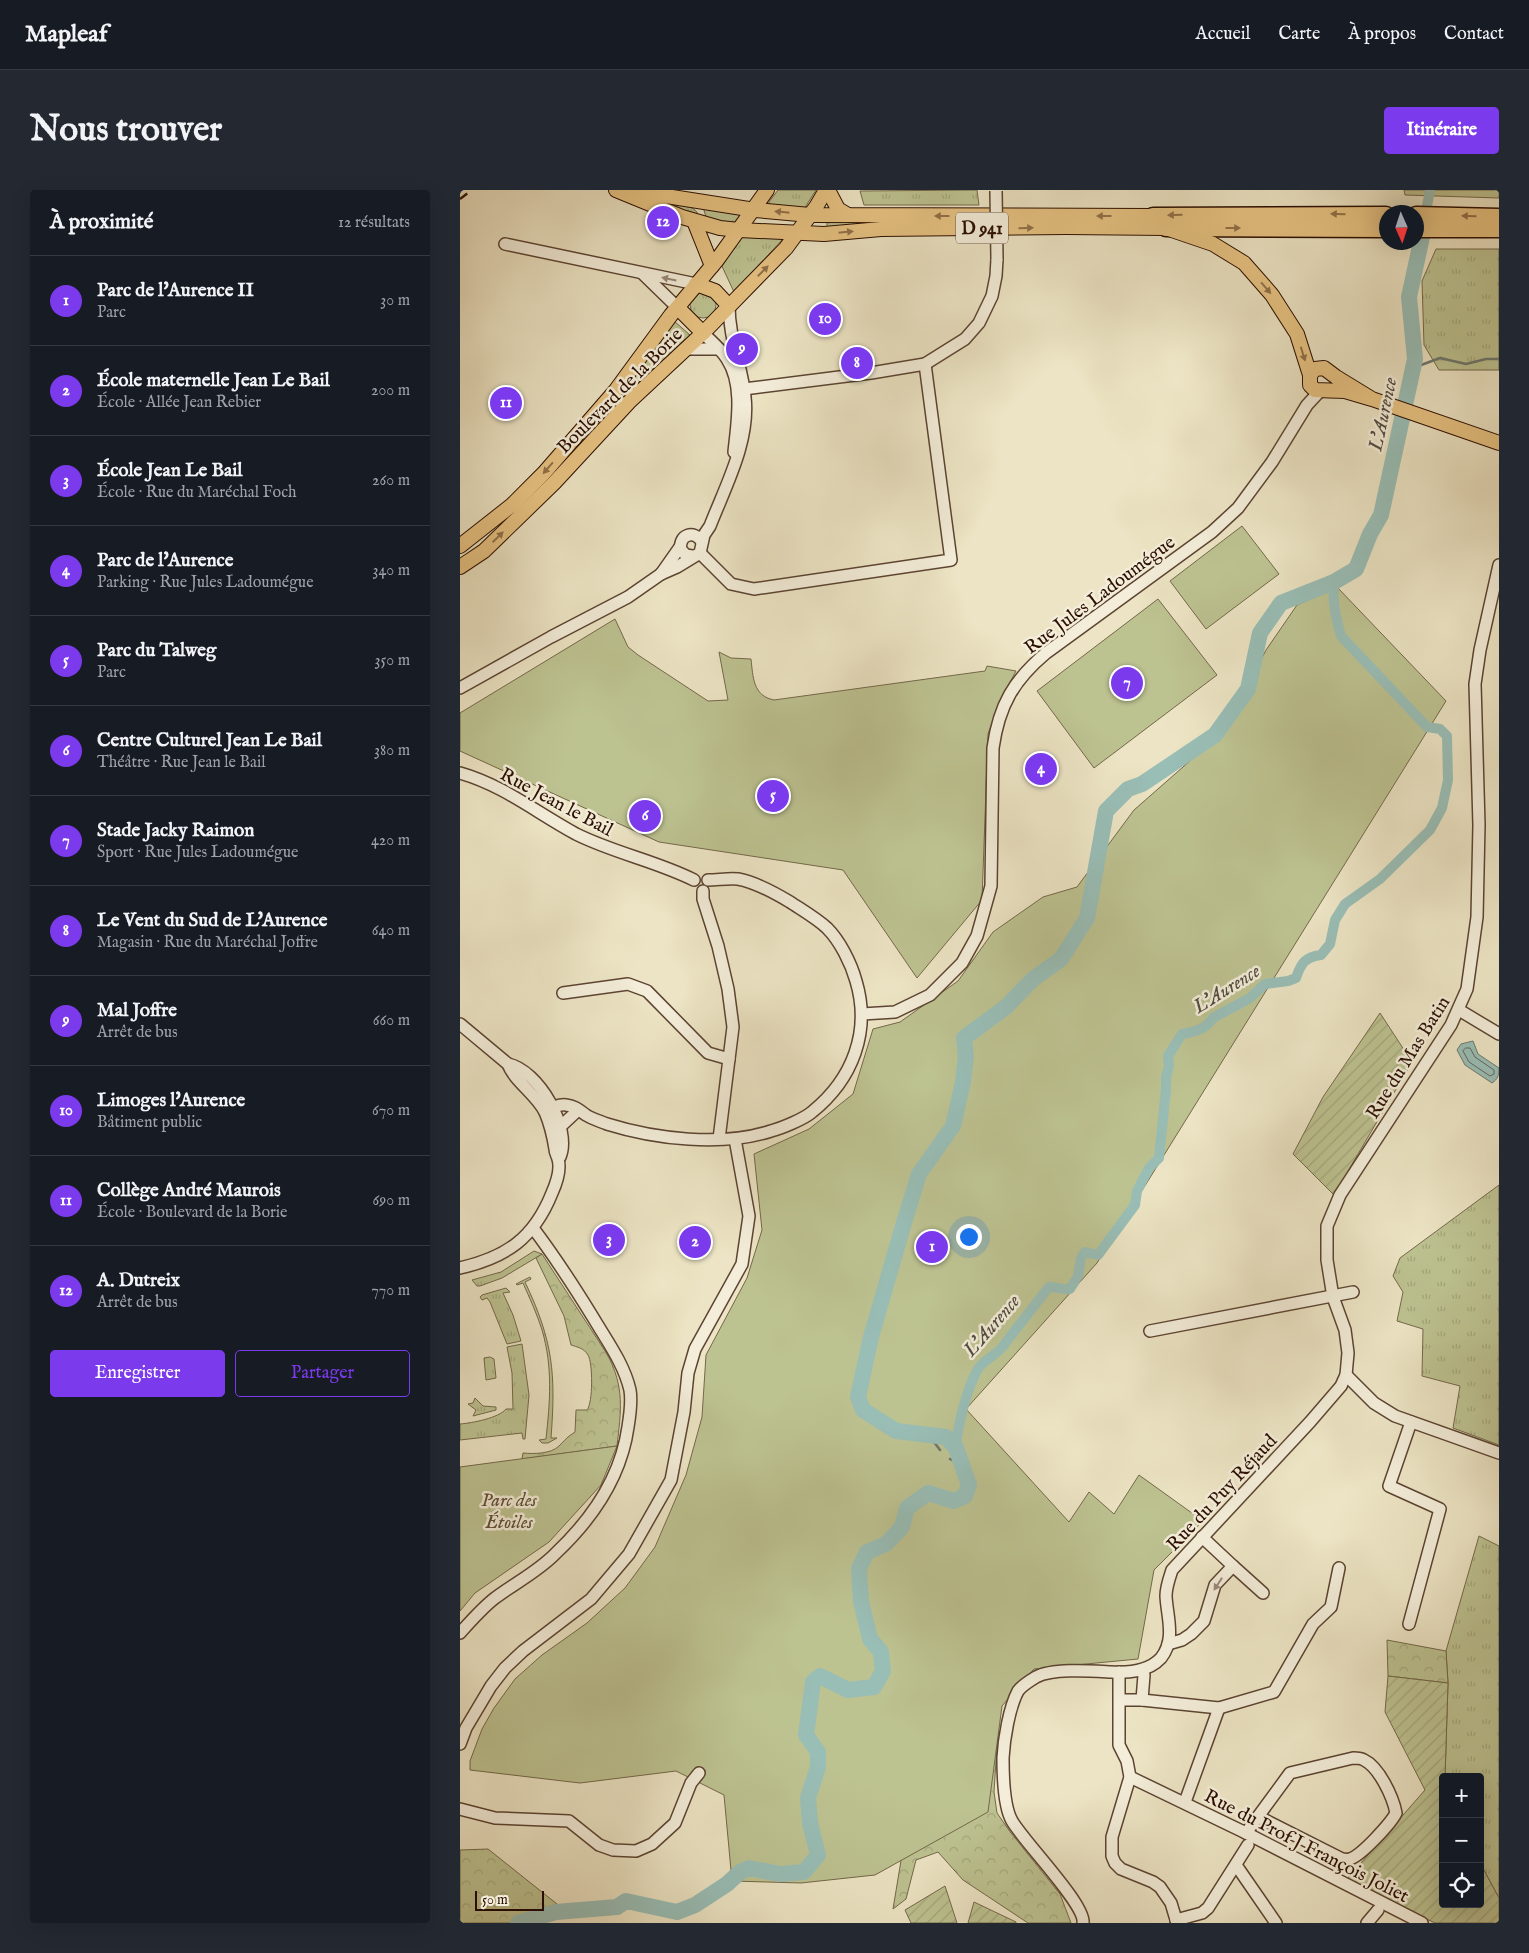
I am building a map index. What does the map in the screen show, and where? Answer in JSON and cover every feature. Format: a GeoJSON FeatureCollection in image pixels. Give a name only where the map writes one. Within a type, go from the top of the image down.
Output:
{"type":"FeatureCollection","features":[{"type":"Feature","properties":{"kind":"highway","name":"D 941"},"geometry":{"type":"LineString","coordinates":[[1153,216],[1379,215]]}},
{"type":"Feature","properties":{"kind":"highway"},"geometry":{"type":"LineString","coordinates":[[1424,216],[1499,217]]}},
{"type":"Feature","properties":{"kind":"highway","name":"D 941"},"geometry":{"type":"LineString","coordinates":[[1166,228],[1379,229]]}},
{"type":"Feature","properties":{"kind":"highway"},"geometry":{"type":"LineString","coordinates":[[1424,229],[1499,229]]}},
{"type":"Feature","properties":{"kind":"main road"},"geometry":{"type":"LineString","coordinates":[[616,190],[658,208],[720,228],[798,233]]}},
{"type":"Feature","properties":{"kind":"main road"},"geometry":{"type":"LineString","coordinates":[[625,190],[754,210],[810,215]]}},
{"type":"Feature","properties":{"kind":"main road","name":"Boulevard de la Borie"},"geometry":{"type":"LineString","coordinates":[[460,546],[512,505],[544,473],[616,390],[696,284],[712,266],[767,190]]}},
{"type":"Feature","properties":{"kind":"main road"},"geometry":{"type":"LineString","coordinates":[[827,190],[838,209],[848,215]]}},
{"type":"Feature","properties":{"kind":"main road","name":"Boulevard de la Borie"},"geometry":{"type":"LineString","coordinates":[[460,567],[484,551],[533,503],[629,402],[703,333],[786,248],[827,190]]}},
{"type":"Feature","properties":{"kind":"main road","name":"D 941"},"geometry":{"type":"LineString","coordinates":[[810,215],[1153,216]]}},
{"type":"Feature","properties":{"kind":"main road"},"geometry":{"type":"LineString","coordinates":[[694,221],[712,266]]}},
{"type":"Feature","properties":{"kind":"main road","name":"D 941"},"geometry":{"type":"LineString","coordinates":[[798,233],[824,234],[920,228],[1166,228]]}},
{"type":"Feature","properties":{"kind":"main road"},"geometry":{"type":"LineString","coordinates":[[1166,228],[1213,244],[1244,263],[1272,295],[1297,334],[1317,386]]}},
{"type":"Feature","properties":{"kind":"main road"},"geometry":{"type":"LineString","coordinates":[[696,284],[715,291],[729,306]]}},
{"type":"Feature","properties":{"kind":"main road"},"geometry":{"type":"LineString","coordinates":[[678,308],[703,333]]}},
{"type":"Feature","properties":{"kind":"main road"},"geometry":{"type":"LineString","coordinates":[[1317,386],[1312,371],[1324,368],[1372,399]]}},
{"type":"Feature","properties":{"kind":"main road"},"geometry":{"type":"LineString","coordinates":[[1317,386],[1332,386],[1332,374]]}},
{"type":"Feature","properties":{"kind":"main road"},"geometry":{"type":"LineString","coordinates":[[1317,386],[1345,391],[1372,399],[1499,443]]}},
{"type":"Feature","properties":{"kind":"street"},"geometry":{"type":"LineString","coordinates":[[740,386],[870,373],[925,364],[965,339],[979,323],[992,296],[996,276],[996,190]]}},
{"type":"Feature","properties":{"kind":"street"},"geometry":{"type":"LineString","coordinates":[[505,244],[696,284]]}},
{"type":"Feature","properties":{"kind":"street"},"geometry":{"type":"LineString","coordinates":[[642,273],[678,308]]}},
{"type":"Feature","properties":{"kind":"street"},"geometry":{"type":"LineString","coordinates":[[460,688],[551,637],[628,597],[661,574],[677,567],[698,550],[719,504],[733,464],[739,454],[744,432],[746,411],[729,325],[729,306]]}},
{"type":"Feature","properties":{"kind":"street"},"geometry":{"type":"LineString","coordinates":[[703,333],[727,358],[740,386]]}},
{"type":"Feature","properties":{"kind":"street"},"geometry":{"type":"LineString","coordinates":[[686,348],[719,349]]}},
{"type":"Feature","properties":{"kind":"street"},"geometry":{"type":"LineString","coordinates":[[661,574],[680,547],[684,536],[692,534],[699,536],[698,550],[731,584],[754,589],[951,560],[925,364]]}},
{"type":"Feature","properties":{"kind":"street","name":"Rue Jules Ladoumégue"},"geometry":{"type":"LineString","coordinates":[[862,1014],[894,1012],[930,995],[962,963],[977,936],[991,886],[993,748],[995,733],[1000,713],[1012,688],[1028,668],[1046,653],[1212,532],[1238,508],[1272,462],[1317,386]]}},
{"type":"Feature","properties":{"kind":"street"},"geometry":{"type":"LineString","coordinates":[[692,534],[719,504]]}},
{"type":"Feature","properties":{"kind":"street"},"geometry":{"type":"LineString","coordinates":[[680,547],[686,555],[698,550]]}},
{"type":"Feature","properties":{"kind":"street","name":"Rue du Mas Batin"},"geometry":{"type":"LineString","coordinates":[[1346,1375],[1348,1353],[1345,1330],[1333,1297],[1327,1260],[1327,1226],[1340,1195],[1451,1025],[1467,989],[1477,917],[1479,825],[1475,684],[1480,650],[1499,565]]}},
{"type":"Feature","properties":{"kind":"street","name":"Rue Jean le Bail"},"geometry":{"type":"LineString","coordinates":[[460,773],[506,792],[556,822],[604,847],[676,871],[694,880]]}},
{"type":"Feature","properties":{"kind":"street"},"geometry":{"type":"LineString","coordinates":[[550,1112],[566,1105],[576,1107],[581,1114],[619,1128],[643,1134],[666,1138],[735,1139],[772,1131],[811,1114],[833,1092],[850,1068],[858,1045],[862,1014],[860,994],[851,963],[828,929],[809,914],[775,893],[739,879],[708,880],[701,876],[694,880],[695,888],[702,890],[708,886],[708,880]]}},
{"type":"Feature","properties":{"kind":"street"},"geometry":{"type":"LineString","coordinates":[[702,890],[728,988],[732,1027],[719,1139]]}},
{"type":"Feature","properties":{"kind":"street"},"geometry":{"type":"LineString","coordinates":[[563,993],[628,984],[646,991],[708,1053],[729,1059]]}},
{"type":"Feature","properties":{"kind":"street"},"geometry":{"type":"LineString","coordinates":[[1459,1010],[1499,1034]]}},
{"type":"Feature","properties":{"kind":"street"},"geometry":{"type":"LineString","coordinates":[[460,1024],[508,1064],[516,1066],[538,1084],[550,1112],[560,1127],[562,1155],[558,1160]]}},
{"type":"Feature","properties":{"kind":"street"},"geometry":{"type":"LineString","coordinates":[[460,1268],[481,1263],[506,1251],[533,1228],[542,1216],[556,1182],[558,1160],[550,1112]]}},
{"type":"Feature","properties":{"kind":"street"},"geometry":{"type":"LineString","coordinates":[[560,1127],[581,1114]]}},
{"type":"Feature","properties":{"kind":"street"},"geometry":{"type":"LineString","coordinates":[[460,1744],[466,1728],[490,1686],[505,1668],[523,1651],[591,1599],[629,1554],[670,1480],[684,1412],[688,1373],[695,1349],[742,1264],[749,1216],[735,1139]]}},
{"type":"Feature","properties":{"kind":"street"},"geometry":{"type":"LineString","coordinates":[[460,1632],[495,1598],[556,1554],[591,1516],[608,1489],[627,1438],[631,1410],[626,1374],[565,1272],[533,1228]]}},
{"type":"Feature","properties":{"kind":"street"},"geometry":{"type":"LineString","coordinates":[[1150,1331],[1353,1292]]}},
{"type":"Feature","properties":{"kind":"street"},"geometry":{"type":"LineString","coordinates":[[1346,1375],[1374,1403],[1395,1416],[1499,1453]]}},
{"type":"Feature","properties":{"kind":"street","name":"Rue du Puy Réjaud"},"geometry":{"type":"LineString","coordinates":[[1168,1644],[1170,1640],[1166,1594],[1167,1582],[1172,1570],[1310,1422],[1341,1386],[1346,1375]]}},
{"type":"Feature","properties":{"kind":"street"},"geometry":{"type":"LineString","coordinates":[[1409,1624],[1440,1508],[1389,1486],[1411,1422]]}},
{"type":"Feature","properties":{"kind":"street"},"geometry":{"type":"LineString","coordinates":[[1202,1537],[1263,1593]]}},
{"type":"Feature","properties":{"kind":"street"},"geometry":{"type":"LineString","coordinates":[[1083,1923],[1084,1919],[1074,1900],[1024,1839],[1011,1819],[1006,1797],[1003,1758],[1009,1716],[1019,1690],[1037,1676],[1066,1671],[1119,1672],[1142,1670],[1151,1666],[1161,1657],[1168,1644],[1182,1640],[1204,1621],[1215,1585],[1233,1566]]}},
{"type":"Feature","properties":{"kind":"street"},"geometry":{"type":"LineString","coordinates":[[1120,1700],[1142,1700],[1219,1708],[1274,1692],[1313,1624],[1331,1607],[1339,1568]]}},
{"type":"Feature","properties":{"kind":"street"},"geometry":{"type":"LineString","coordinates":[[1142,1670],[1144,1675],[1142,1700]]}},
{"type":"Feature","properties":{"kind":"street"},"geometry":{"type":"LineString","coordinates":[[1119,1672],[1119,1745],[1127,1761],[1130,1777],[1112,1837],[1112,1856],[1115,1863],[1121,1869],[1153,1882],[1160,1887],[1170,1903],[1176,1921],[1202,1913],[1208,1908],[1248,1845]]}},
{"type":"Feature","properties":{"kind":"street","name":"Rue du Prof J François Joliet"},"geometry":{"type":"LineString","coordinates":[[1219,1708],[1185,1802],[1422,1923]]}},
{"type":"Feature","properties":{"kind":"street"},"geometry":{"type":"LineString","coordinates":[[1246,1833],[1290,1773],[1352,1758],[1363,1759],[1373,1766],[1392,1797],[1396,1813],[1388,1827],[1350,1859],[1342,1859],[1258,1817]]}},
{"type":"Feature","properties":{"kind":"street"},"geometry":{"type":"LineString","coordinates":[[460,1809],[495,1818],[569,1822],[600,1844],[613,1850],[636,1851],[652,1844],[675,1823],[691,1783],[699,1773]]}},
{"type":"Feature","properties":{"kind":"street"},"geometry":{"type":"LineString","coordinates":[[1130,1777],[1185,1802]]}},
{"type":"Feature","properties":{"kind":"street"},"geometry":{"type":"LineString","coordinates":[[1236,1866],[1276,1923]]}},
{"type":"Feature","properties":{"kind":"street"},"geometry":{"type":"LineString","coordinates":[[1367,1923],[1378,1910]]}},
{"type":"Feature","properties":{"kind":"green space"},"geometry":{"type":"Polygon","coordinates":[[[778,190],[816,190],[804,209],[769,206],[769,202],[778,190]]]}},
{"type":"Feature","properties":{"kind":"green space"},"geometry":{"type":"Polygon","coordinates":[[[977,190],[979,205],[864,205],[860,191],[977,190]]]}},
{"type":"Feature","properties":{"kind":"green space"},"geometry":{"type":"Polygon","coordinates":[[[1404,190],[1499,190],[1499,198],[1405,195],[1404,190]]]}},
{"type":"Feature","properties":{"kind":"green space"},"geometry":{"type":"Polygon","coordinates":[[[649,198],[690,206],[697,212],[698,218],[649,198]]]}},
{"type":"Feature","properties":{"kind":"green space"},"geometry":{"type":"Polygon","coordinates":[[[703,207],[740,214],[740,216],[734,225],[707,220],[703,207]]]}},
{"type":"Feature","properties":{"kind":"green space"},"geometry":{"type":"Polygon","coordinates":[[[827,220],[879,221],[878,224],[827,229],[827,220]]]}},
{"type":"Feature","properties":{"kind":"green space"},"geometry":{"type":"Polygon","coordinates":[[[744,234],[780,237],[782,240],[734,292],[720,262],[744,234]]]}},
{"type":"Feature","properties":{"kind":"green space"},"geometry":{"type":"Polygon","coordinates":[[[1436,249],[1499,249],[1499,370],[1439,370],[1424,345],[1422,281],[1436,249]]]}},
{"type":"Feature","properties":{"kind":"green space"},"geometry":{"type":"Polygon","coordinates":[[[703,292],[712,296],[716,305],[712,314],[703,318],[694,314],[690,305],[694,296],[703,292]]]}},
{"type":"Feature","properties":{"kind":"green space"},"geometry":{"type":"Polygon","coordinates":[[[674,321],[690,335],[612,407],[611,405],[674,321]]]}},
{"type":"Feature","properties":{"kind":"green space"},"geometry":{"type":"Polygon","coordinates":[[[1242,526],[1279,574],[1206,629],[1170,581],[1242,526]]]}},
{"type":"Feature","properties":{"kind":"green space"},"geometry":{"type":"Polygon","coordinates":[[[1337,587],[1446,701],[1097,1263],[966,1409],[1069,1522],[1089,1492],[1114,1514],[1139,1475],[1203,1521],[1154,1570],[1138,1659],[1034,1669],[1002,1706],[988,1812],[875,1875],[801,1883],[732,1881],[724,1795],[676,1771],[580,1783],[470,1770],[470,1761],[482,1729],[494,1708],[515,1679],[542,1655],[587,1623],[625,1588],[655,1547],[686,1475],[702,1417],[706,1355],[747,1278],[762,1230],[754,1154],[809,1129],[853,1094],[873,1029],[900,1022],[958,981],[993,932],[1043,897],[1077,887],[1134,810],[1224,731],[1266,650],[1297,605],[1337,587]]]}},
{"type":"Feature","properties":{"kind":"green space"},"geometry":{"type":"Polygon","coordinates":[[[1158,599],[1217,675],[1094,768],[1037,691],[1158,599]]]}},
{"type":"Feature","properties":{"kind":"green space"},"geometry":{"type":"Polygon","coordinates":[[[615,619],[628,647],[708,701],[728,700],[719,652],[731,658],[751,659],[755,685],[767,698],[774,700],[985,671],[987,666],[1016,671],[999,703],[988,734],[982,900],[917,978],[843,870],[659,842],[460,751],[460,713],[615,619]]]}},
{"type":"Feature","properties":{"kind":"green space"},"geometry":{"type":"Polygon","coordinates":[[[1380,1013],[1412,1062],[1334,1195],[1293,1154],[1323,1097],[1380,1013]]]}},
{"type":"Feature","properties":{"kind":"green space"},"geometry":{"type":"Polygon","coordinates":[[[1499,1185],[1499,1445],[1453,1428],[1460,1386],[1422,1376],[1423,1329],[1397,1321],[1403,1292],[1393,1276],[1400,1258],[1499,1185]]]}},
{"type":"Feature","properties":{"kind":"green space"},"geometry":{"type":"Polygon","coordinates":[[[534,1251],[542,1254],[502,1278],[480,1286],[477,1286],[472,1280],[501,1272],[534,1251]]]}},
{"type":"Feature","properties":{"kind":"green space"},"geometry":{"type":"Polygon","coordinates":[[[542,1254],[613,1366],[617,1377],[620,1399],[617,1446],[522,1459],[523,1453],[542,1453],[556,1449],[575,1432],[576,1410],[587,1410],[591,1392],[590,1359],[585,1351],[571,1345],[564,1316],[536,1258],[542,1254]]]}},
{"type":"Feature","properties":{"kind":"green space"},"geometry":{"type":"Polygon","coordinates":[[[530,1277],[531,1279],[525,1282],[542,1322],[547,1340],[552,1376],[551,1438],[557,1438],[548,1443],[542,1443],[539,1440],[546,1439],[549,1412],[550,1384],[548,1357],[538,1318],[523,1283],[516,1284],[530,1277]]]}},
{"type":"Feature","properties":{"kind":"green space"},"geometry":{"type":"Polygon","coordinates":[[[506,1288],[510,1292],[503,1293],[513,1315],[521,1341],[507,1344],[490,1302],[487,1298],[482,1300],[480,1297],[506,1288]]]}},
{"type":"Feature","properties":{"kind":"green space"},"geometry":{"type":"Polygon","coordinates":[[[522,1344],[529,1395],[525,1439],[523,1439],[522,1433],[460,1440],[460,1424],[485,1420],[498,1415],[506,1409],[513,1409],[512,1373],[507,1347],[522,1344]]]}},
{"type":"Feature","properties":{"kind":"green space"},"geometry":{"type":"Polygon","coordinates":[[[490,1357],[494,1359],[496,1378],[486,1380],[484,1358],[490,1357]]]}},
{"type":"Feature","properties":{"kind":"green space"},"geometry":{"type":"Polygon","coordinates":[[[475,1398],[483,1406],[496,1407],[496,1410],[473,1416],[476,1410],[468,1404],[473,1403],[475,1398]]]}},
{"type":"Feature","properties":{"kind":"green space","name":"Parc des Étoiles"},"geometry":{"type":"Polygon","coordinates":[[[617,1446],[601,1485],[549,1542],[475,1593],[460,1611],[460,1467],[617,1446]]]}},
{"type":"Feature","properties":{"kind":"green space"},"geometry":{"type":"Polygon","coordinates":[[[938,1506],[950,1507],[959,1532],[976,1546],[986,1549],[1024,1539],[1059,1562],[1060,1593],[1047,1623],[1042,1647],[1076,1659],[1073,1662],[1027,1668],[1000,1699],[994,1792],[997,1813],[1060,1894],[1071,1923],[1028,1923],[963,1880],[938,1852],[916,1860],[906,1899],[893,1909],[910,1806],[906,1783],[925,1787],[926,1804],[936,1796],[939,1772],[921,1759],[925,1716],[942,1698],[932,1681],[912,1672],[929,1636],[929,1576],[946,1557],[938,1506]]]}},
{"type":"Feature","properties":{"kind":"green space"},"geometry":{"type":"Polygon","coordinates":[[[1479,1536],[1499,1546],[1499,1898],[1484,1870],[1484,1773],[1445,1773],[1448,1683],[1446,1651],[1479,1536]]]}},
{"type":"Feature","properties":{"kind":"green space"},"geometry":{"type":"Polygon","coordinates":[[[1387,1640],[1446,1651],[1448,1683],[1388,1676],[1387,1640]]]}},
{"type":"Feature","properties":{"kind":"green space"},"geometry":{"type":"Polygon","coordinates":[[[1388,1676],[1448,1683],[1445,1773],[1439,1773],[1439,1908],[1484,1908],[1484,1870],[1499,1898],[1499,1923],[1435,1923],[1346,1880],[1425,1790],[1385,1712],[1388,1676]]]}},
{"type":"Feature","properties":{"kind":"green space"},"geometry":{"type":"Polygon","coordinates":[[[488,1849],[567,1912],[541,1923],[460,1923],[460,1850],[488,1849]]]}},
{"type":"Feature","properties":{"kind":"green space"},"geometry":{"type":"Polygon","coordinates":[[[945,1886],[957,1923],[911,1923],[905,1910],[945,1886]]]}},
{"type":"Feature","properties":{"kind":"green space"},"geometry":{"type":"Polygon","coordinates":[[[974,1902],[1016,1922],[1016,1923],[968,1923],[974,1902]]]}},
{"type":"Feature","properties":{"kind":"water"},"geometry":{"type":"Polygon","coordinates":[[[1473,1041],[1478,1054],[1499,1068],[1498,1077],[1492,1083],[1465,1065],[1457,1050],[1461,1044],[1473,1041]]]}},
{"type":"Feature","properties":{"kind":"waterway","name":"L'Aurence"},"geometry":{"type":"LineString","coordinates":[[1427,206],[1430,190]]}},
{"type":"Feature","properties":{"kind":"waterway","name":"L'Aurence"},"geometry":{"type":"LineString","coordinates":[[518,1923],[556,1912],[617,1907],[626,1901],[677,1912],[695,1905],[727,1884],[740,1872],[749,1868],[780,1874],[804,1872],[818,1855],[810,1823],[808,1798],[818,1767],[818,1752],[806,1735],[813,1682],[820,1676],[848,1690],[874,1687],[883,1671],[881,1652],[870,1639],[861,1601],[859,1569],[867,1552],[886,1544],[902,1527],[907,1508],[928,1493],[954,1501],[965,1496],[969,1485],[956,1448],[946,1437],[896,1431],[863,1410],[858,1397],[871,1337],[919,1174],[953,1126],[963,1082],[966,1056],[964,1038],[1006,1007],[1033,979],[1061,959],[1087,918],[1106,811],[1128,789],[1142,784],[1215,735],[1248,689],[1260,633],[1281,603],[1334,582],[1356,569],[1370,534],[1381,515],[1415,359],[1409,297],[1419,250]]}},
{"type":"Feature","properties":{"kind":"waterway"},"geometry":{"type":"LineString","coordinates":[[1413,368],[1440,358],[1466,364],[1486,359],[1499,359]]}},
{"type":"Feature","properties":{"kind":"waterway","name":"L'Aurence"},"geometry":{"type":"LineString","coordinates":[[956,1448],[963,1408],[978,1369],[1003,1346],[1049,1287],[1070,1289],[1078,1276],[1081,1258],[1085,1252],[1098,1255],[1135,1205],[1137,1191],[1149,1168],[1159,1158],[1166,1077],[1169,1066],[1168,1056],[1182,1034],[1204,1027],[1213,1018],[1250,998],[1265,984],[1296,978],[1304,962],[1311,957],[1321,955],[1330,944],[1335,920],[1345,904],[1380,879],[1430,830],[1442,808],[1448,780],[1447,736],[1440,729],[1427,727],[1341,636],[1335,609],[1334,582]]}},
{"type":"Feature","properties":{"kind":"waterway"},"geometry":{"type":"LineString","coordinates":[[928,1434],[940,1450]]}},
{"type":"Feature","properties":{"kind":"waterway"},"geometry":{"type":"LineString","coordinates":[[950,1459],[960,1463]]}},
{"type":"Feature","properties":{"kind":"railway"},"geometry":{"type":"LineString","coordinates":[[460,199],[472,190]]}},
{"type":"Feature","properties":{"kind":"place","name":"A. Dutreix"},"geometry":{"type":"Point","coordinates":[663,222]}},
{"type":"Feature","properties":{"kind":"place","name":"Limoges l'Aurence"},"geometry":{"type":"Point","coordinates":[825,319]}},
{"type":"Feature","properties":{"kind":"place","name":"Mal Joffre"},"geometry":{"type":"Point","coordinates":[742,349]}},
{"type":"Feature","properties":{"kind":"place","name":"Le Vent du Sud de L'Aurence"},"geometry":{"type":"Point","coordinates":[857,363]}},
{"type":"Feature","properties":{"kind":"place","name":"Collège André Maurois"},"geometry":{"type":"Point","coordinates":[506,403]}},
{"type":"Feature","properties":{"kind":"place","name":"Stade Jacky Raimon"},"geometry":{"type":"Point","coordinates":[1127,683]}},
{"type":"Feature","properties":{"kind":"place","name":"Parc de l'Aurence"},"geometry":{"type":"Point","coordinates":[1041,769]}},
{"type":"Feature","properties":{"kind":"place","name":"Parc du Talweg"},"geometry":{"type":"Point","coordinates":[773,796]}},
{"type":"Feature","properties":{"kind":"place","name":"Centre Culturel Jean Le Bail"},"geometry":{"type":"Point","coordinates":[645,816]}},
{"type":"Feature","properties":{"kind":"place","name":"École Jean Le Bail"},"geometry":{"type":"Point","coordinates":[609,1240]}},
{"type":"Feature","properties":{"kind":"place","name":"École maternelle Jean Le Bail"},"geometry":{"type":"Point","coordinates":[695,1242]}},
{"type":"Feature","properties":{"kind":"place","name":"Parc de l'Aurence II"},"geometry":{"type":"Point","coordinates":[932,1247]}}]}
